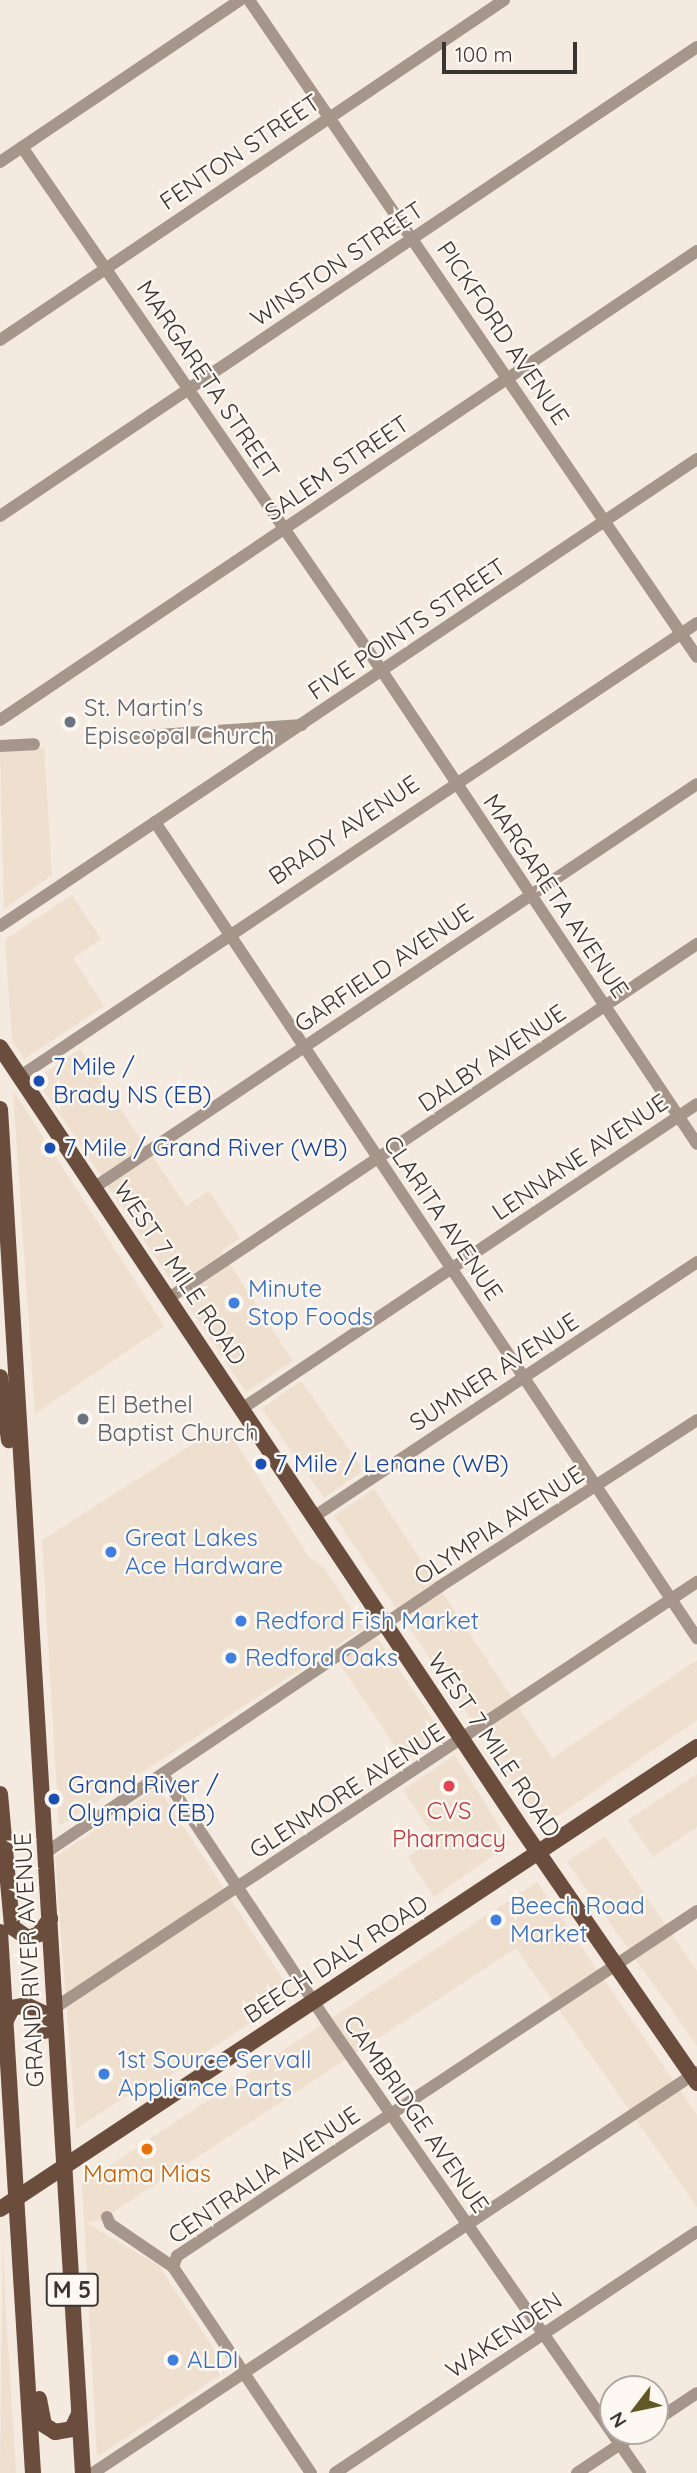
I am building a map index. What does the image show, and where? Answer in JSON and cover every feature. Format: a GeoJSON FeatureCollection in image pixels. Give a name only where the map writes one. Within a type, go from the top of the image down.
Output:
{"type":"FeatureCollection","features":[{"type":"Feature","properties":{"kind":"main road","name":"WEST 7 MILE ROAD"},"geometry":{"type":"LineString","coordinates":[[0,1047],[539,1853],[695,2076]]}},
{"type":"Feature","properties":{"kind":"main road","name":"GRAND RIVER AVENUE"},"geometry":{"type":"LineString","coordinates":[[0,1109],[50,1919],[56,2069],[83,2473]]}},
{"type":"Feature","properties":{"kind":"main road"},"geometry":{"type":"LineString","coordinates":[[0,1228],[6,1207]]}},
{"type":"Feature","properties":{"kind":"main road"},"geometry":{"type":"LineString","coordinates":[[0,1377],[13,1499],[24,1524]]}},
{"type":"Feature","properties":{"kind":"main road","name":"BEECH DALY ROAD"},"geometry":{"type":"LineString","coordinates":[[0,2209],[697,1747]]}},
{"type":"Feature","properties":{"kind":"main road"},"geometry":{"type":"LineString","coordinates":[[0,1794],[12,1927],[28,1938],[39,1934],[50,1919]]}},
{"type":"Feature","properties":{"kind":"main road","name":"GRAND RIVER AVENUE"},"geometry":{"type":"LineString","coordinates":[[0,1932],[5,2022],[3,2041],[22,2278],[33,2473]]}},
{"type":"Feature","properties":{"kind":"main road"},"geometry":{"type":"LineString","coordinates":[[5,2022],[16,2005],[43,2013],[47,2059],[56,2069]]}},
{"type":"Feature","properties":{"kind":"main road"},"geometry":{"type":"LineString","coordinates":[[22,2278],[32,2301],[40,2418],[48,2429],[64,2432],[75,2426],[79,2414]]}},
{"type":"Feature","properties":{"kind":"street"},"geometry":{"type":"LineString","coordinates":[[0,162],[240,0]]}},
{"type":"Feature","properties":{"kind":"street","name":"PICKFORD AVENUE"},"geometry":{"type":"LineString","coordinates":[[248,0],[697,657]]}},
{"type":"Feature","properties":{"kind":"street","name":"FENTON STREET"},"geometry":{"type":"LineString","coordinates":[[0,340],[504,0]]}},
{"type":"Feature","properties":{"kind":"street","name":"WINSTON STREET"},"geometry":{"type":"LineString","coordinates":[[0,516],[697,47]]}},
{"type":"Feature","properties":{"kind":"street","name":"MARGARETA STREET"},"geometry":{"type":"LineString","coordinates":[[22,147],[382,671]]}},
{"type":"Feature","properties":{"kind":"street","name":"SALEM STREET"},"geometry":{"type":"LineString","coordinates":[[0,720],[697,251]]}},
{"type":"Feature","properties":{"kind":"street","name":"FIVE POINTS STREET"},"geometry":{"type":"LineString","coordinates":[[0,926],[697,459]]}},
{"type":"Feature","properties":{"kind":"street","name":"BRADY AVENUE"},"geometry":{"type":"LineString","coordinates":[[19,1077],[454,781],[697,623]]}},
{"type":"Feature","properties":{"kind":"street","name":"MARGARETA AVENUE"},"geometry":{"type":"LineString","coordinates":[[382,671],[697,1144]]}},
{"type":"Feature","properties":{"kind":"street"},"geometry":{"type":"LineString","coordinates":[[115,738],[302,725]]}},
{"type":"Feature","properties":{"kind":"street"},"geometry":{"type":"LineString","coordinates":[[0,746],[34,744]]}},
{"type":"Feature","properties":{"kind":"street","name":"GARFIELD AVENUE"},"geometry":{"type":"LineString","coordinates":[[95,1187],[697,784]]}},
{"type":"Feature","properties":{"kind":"street","name":"CLARITA AVENUE"},"geometry":{"type":"LineString","coordinates":[[155,822],[697,1638]]}},
{"type":"Feature","properties":{"kind":"street","name":"DALBY AVENUE"},"geometry":{"type":"LineString","coordinates":[[169,1298],[697,944]]}},
{"type":"Feature","properties":{"kind":"street","name":"LENNANE AVENUE"},"geometry":{"type":"LineString","coordinates":[[243,1408],[697,1104]]}},
{"type":"Feature","properties":{"kind":"street","name":"SUMNER AVENUE"},"geometry":{"type":"LineString","coordinates":[[315,1516],[697,1262]]}},
{"type":"Feature","properties":{"kind":"street","name":"OLYMPIA AVENUE"},"geometry":{"type":"LineString","coordinates":[[45,1853],[386,1624],[697,1420]]}},
{"type":"Feature","properties":{"kind":"street","name":"GLENMORE AVENUE"},"geometry":{"type":"LineString","coordinates":[[53,2009],[697,1582]]}},
{"type":"Feature","properties":{"kind":"street","name":"CAMBRIDGE AVENUE"},"geometry":{"type":"LineString","coordinates":[[163,1775],[313,2002],[599,2414]]}},
{"type":"Feature","properties":{"kind":"street","name":"CENTRALIA AVENUE"},"geometry":{"type":"LineString","coordinates":[[173,2267],[177,2256],[697,1911]]}},
{"type":"Feature","properties":{"kind":"street"},"geometry":{"type":"LineString","coordinates":[[93,2473],[695,2076]]}},
{"type":"Feature","properties":{"kind":"street"},"geometry":{"type":"LineString","coordinates":[[107,2217],[110,2224],[173,2267],[241,2373],[311,2473]]}},
{"type":"Feature","properties":{"kind":"street","name":"WAKENDEN"},"geometry":{"type":"LineString","coordinates":[[335,2473],[697,2232]]}},
{"type":"Feature","properties":{"kind":"street"},"geometry":{"type":"LineString","coordinates":[[669,2412],[697,2393]]}},
{"type":"Feature","properties":{"kind":"street"},"geometry":{"type":"LineString","coordinates":[[576,2473],[618,2445]]}},
{"type":"Feature","properties":{"kind":"street","name":"CAMBRIDGE AVENUE"},"geometry":{"type":"LineString","coordinates":[[621,2445],[640,2473]]}},
{"type":"Feature","properties":{"kind":"shaded area"},"geometry":{"type":"Polygon","coordinates":[[[44,747],[52,875],[4,909],[0,751],[44,747]]]}},
{"type":"Feature","properties":{"kind":"shaded area"},"geometry":{"type":"Polygon","coordinates":[[[72,895],[101,939],[73,958],[104,1006],[24,1059],[12,1040],[5,940],[72,895]]]}},
{"type":"Feature","properties":{"kind":"shaded area"},"geometry":{"type":"Polygon","coordinates":[[[80,1049],[186,1206],[209,1191],[240,1238],[221,1251],[293,1361],[246,1392],[36,1079],[80,1049]]]}},
{"type":"Feature","properties":{"kind":"shaded area"},"geometry":{"type":"Polygon","coordinates":[[[13,1090],[164,1326],[35,1414],[13,1090]]]}},
{"type":"Feature","properties":{"kind":"shaded area"},"geometry":{"type":"Polygon","coordinates":[[[301,1381],[364,1470],[324,1498],[262,1409],[301,1381]]]}},
{"type":"Feature","properties":{"kind":"shaded area","name":"Redford Oaks"},"geometry":{"type":"Polygon","coordinates":[[[224,1424],[309,1557],[325,1569],[364,1628],[59,1826],[42,1540],[224,1424]]]}},
{"type":"Feature","properties":{"kind":"shaded area"},"geometry":{"type":"Polygon","coordinates":[[[374,1489],[552,1758],[697,1660],[697,1720],[543,1826],[334,1516],[374,1489]]]}},
{"type":"Feature","properties":{"kind":"shaded area"},"geometry":{"type":"Polygon","coordinates":[[[377,1637],[443,1735],[405,1761],[339,1663],[377,1637]]]}},
{"type":"Feature","properties":{"kind":"shaded area"},"geometry":{"type":"Polygon","coordinates":[[[455,1755],[510,1844],[434,1897],[408,1857],[435,1838],[403,1790],[455,1755]]]}},
{"type":"Feature","properties":{"kind":"shaded area"},"geometry":{"type":"Polygon","coordinates":[[[697,1774],[697,1827],[653,1857],[628,1820],[697,1774]]]}},
{"type":"Feature","properties":{"kind":"shaded area"},"geometry":{"type":"Polygon","coordinates":[[[158,1787],[293,1995],[157,2084],[140,2087],[76,2129],[55,1857],[158,1787]]]}},
{"type":"Feature","properties":{"kind":"shaded area"},"geometry":{"type":"Polygon","coordinates":[[[605,1836],[697,1971],[697,2046],[567,1862],[605,1836]]]}},
{"type":"Feature","properties":{"kind":"shaded area"},"geometry":{"type":"Polygon","coordinates":[[[537,1882],[697,2115],[697,2207],[516,1948],[101,2220],[85,2222],[159,2266],[228,2370],[97,2457],[82,2184],[537,1882]]]}},
{"type":"Feature","properties":{"kind":"shaded area"},"geometry":{"type":"Polygon","coordinates":[[[3,2240],[6,2311],[16,2473],[0,2473],[3,2240]]]}},
{"type":"Feature","properties":{"kind":"place","name":"St. Martin's Episcopal Church"},"geometry":{"type":"Point","coordinates":[70,722]}},
{"type":"Feature","properties":{"kind":"place","name":"7 Mile / Brady NS (EB)"},"geometry":{"type":"Point","coordinates":[39,1081]}},
{"type":"Feature","properties":{"kind":"place","name":"7 Mile / Grand River (WB)"},"geometry":{"type":"Point","coordinates":[50,1148]}},
{"type":"Feature","properties":{"kind":"place","name":"Minute Stop Foods"},"geometry":{"type":"Point","coordinates":[234,1303]}},
{"type":"Feature","properties":{"kind":"place","name":"El Bethel Baptist Church"},"geometry":{"type":"Point","coordinates":[83,1419]}},
{"type":"Feature","properties":{"kind":"place","name":"7 Mile / Lenane (WB)"},"geometry":{"type":"Point","coordinates":[261,1464]}},
{"type":"Feature","properties":{"kind":"place","name":"Great Lakes Ace Hardware"},"geometry":{"type":"Point","coordinates":[111,1552]}},
{"type":"Feature","properties":{"kind":"place","name":"Redford Fish Market"},"geometry":{"type":"Point","coordinates":[241,1621]}},
{"type":"Feature","properties":{"kind":"place","name":"Redford Oaks"},"geometry":{"type":"Point","coordinates":[231,1658]}},
{"type":"Feature","properties":{"kind":"place","name":"CVS Pharmacy"},"geometry":{"type":"Point","coordinates":[449,1786]}},
{"type":"Feature","properties":{"kind":"place","name":"Grand River / Olympia (EB)"},"geometry":{"type":"Point","coordinates":[54,1799]}},
{"type":"Feature","properties":{"kind":"place","name":"Beech Road Market"},"geometry":{"type":"Point","coordinates":[496,1920]}},
{"type":"Feature","properties":{"kind":"place","name":"1st Source Servall Appliance Parts"},"geometry":{"type":"Point","coordinates":[104,2074]}},
{"type":"Feature","properties":{"kind":"place","name":"Mama Mias"},"geometry":{"type":"Point","coordinates":[147,2149]}},
{"type":"Feature","properties":{"kind":"place","name":"ALDI"},"geometry":{"type":"Point","coordinates":[173,2360]}}]}
